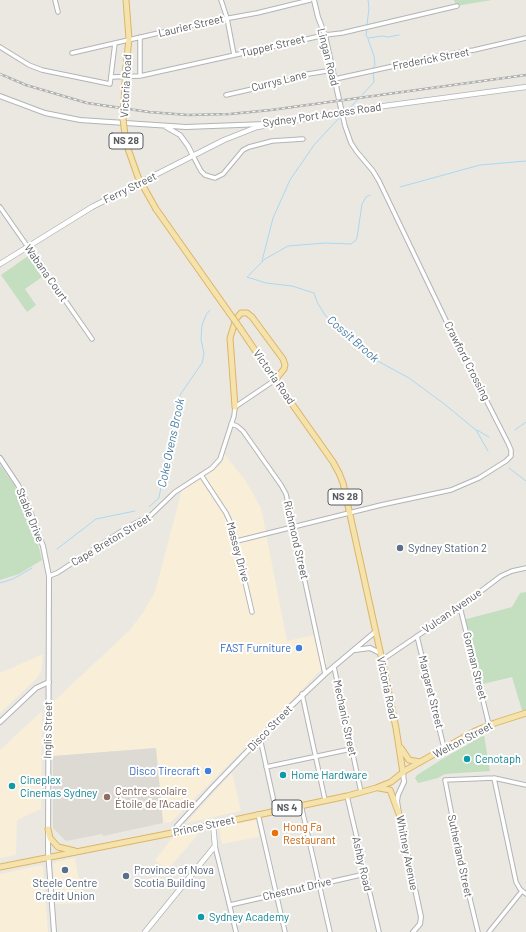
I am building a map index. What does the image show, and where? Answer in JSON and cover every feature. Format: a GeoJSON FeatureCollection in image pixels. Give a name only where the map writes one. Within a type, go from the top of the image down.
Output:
{"type":"FeatureCollection","features":[{"type":"Feature","properties":{"kind":"main road","name":"Victoria Road"},"geometry":{"type":"LineString","coordinates":[[127,0],[129,39],[123,112],[126,143],[138,178],[156,209],[335,464],[343,483],[382,660],[403,773]]}},
{"type":"Feature","properties":{"kind":"main road","name":"Sydney Port Access Road"},"geometry":{"type":"LineString","coordinates":[[266,124],[369,108],[526,87]]}},
{"type":"Feature","properties":{"kind":"main road","name":"Ferry Street"},"geometry":{"type":"LineString","coordinates":[[0,264],[92,207],[238,134],[266,124]]}},
{"type":"Feature","properties":{"kind":"main road"},"geometry":{"type":"LineString","coordinates":[[235,407],[230,338],[236,318],[241,313],[247,313],[252,317],[283,359],[285,365],[284,369],[275,380]]}},
{"type":"Feature","properties":{"kind":"main road","name":"Welton Street"},"geometry":{"type":"LineString","coordinates":[[403,773],[444,748],[489,725],[526,714]]}},
{"type":"Feature","properties":{"kind":"main road"},"geometry":{"type":"LineString","coordinates":[[398,744],[409,760],[416,762],[423,761]]}},
{"type":"Feature","properties":{"kind":"main road","name":"Prince Street"},"geometry":{"type":"LineString","coordinates":[[0,867],[174,833],[347,796],[391,782],[403,773]]}},
{"type":"Feature","properties":{"kind":"main road"},"geometry":{"type":"LineString","coordinates":[[376,788],[390,790],[399,814]]}},
{"type":"Feature","properties":{"kind":"main road"},"geometry":{"type":"LineString","coordinates":[[145,932],[216,846],[213,824]]}},
{"type":"Feature","properties":{"kind":"main road"},"geometry":{"type":"LineString","coordinates":[[48,829],[50,838],[58,847],[78,852]]}},
{"type":"Feature","properties":{"kind":"street"},"geometry":{"type":"LineString","coordinates":[[55,0],[58,12]]}},
{"type":"Feature","properties":{"kind":"street"},"geometry":{"type":"LineString","coordinates":[[221,0],[227,18],[234,55]]}},
{"type":"Feature","properties":{"kind":"street","name":"Laurier Street"},"geometry":{"type":"LineString","coordinates":[[72,52],[310,0]]}},
{"type":"Feature","properties":{"kind":"street","name":"Lingan Road"},"geometry":{"type":"LineString","coordinates":[[314,0],[318,17],[325,35],[342,113]]}},
{"type":"Feature","properties":{"kind":"street","name":"Tupper Street"},"geometry":{"type":"LineString","coordinates":[[0,47],[29,65],[42,70],[110,84],[112,77],[140,76],[325,35],[342,33],[457,6]]}},
{"type":"Feature","properties":{"kind":"street"},"geometry":{"type":"LineString","coordinates":[[140,37],[140,76]]}},
{"type":"Feature","properties":{"kind":"street","name":"Frederick Street"},"geometry":{"type":"LineString","coordinates":[[335,79],[444,54],[474,50],[526,38]]}},
{"type":"Feature","properties":{"kind":"street"},"geometry":{"type":"LineString","coordinates":[[112,77],[115,43]]}},
{"type":"Feature","properties":{"kind":"street","name":"Currys Lane"},"geometry":{"type":"LineString","coordinates":[[226,95],[286,82],[292,80],[296,76],[333,70]]}},
{"type":"Feature","properties":{"kind":"street","name":"Sydney Port Access Road"},"geometry":{"type":"LineString","coordinates":[[0,96],[28,107],[61,117],[102,122],[210,127],[266,124]]}},
{"type":"Feature","properties":{"kind":"street","name":"Crawford Crossing"},"geometry":{"type":"LineString","coordinates":[[237,541],[349,513],[451,490],[468,484],[506,461],[510,456],[510,450],[379,180],[351,143],[342,113]]}},
{"type":"Feature","properties":{"kind":"street"},"geometry":{"type":"LineString","coordinates":[[164,126],[180,135],[188,146],[201,171],[205,175],[215,178],[223,174],[243,150],[249,147],[272,141],[303,138]]}},
{"type":"Feature","properties":{"kind":"street","name":"Wabana Court"},"geometry":{"type":"LineString","coordinates":[[0,207],[92,339]]}},
{"type":"Feature","properties":{"kind":"street"},"geometry":{"type":"LineString","coordinates":[[235,407],[275,380]]}},
{"type":"Feature","properties":{"kind":"street","name":"Cape Breton Street"},"geometry":{"type":"LineString","coordinates":[[49,576],[57,573],[128,527],[150,516],[175,492],[212,468],[220,459],[235,407]]}},
{"type":"Feature","properties":{"kind":"street","name":"Richmond Street"},"geometry":{"type":"LineString","coordinates":[[231,424],[241,428],[280,485],[288,500],[325,674]]}},
{"type":"Feature","properties":{"kind":"street","name":"Stable Drive"},"geometry":{"type":"LineString","coordinates":[[0,458],[28,503],[43,546],[49,576]]}},
{"type":"Feature","properties":{"kind":"street","name":"Massey Drive"},"geometry":{"type":"LineString","coordinates":[[201,475],[229,519],[237,541],[252,612]]}},
{"type":"Feature","properties":{"kind":"street","name":"Vulcan Avenue"},"geometry":{"type":"LineString","coordinates":[[382,660],[460,607],[501,576],[512,571],[526,568]]}},
{"type":"Feature","properties":{"kind":"street","name":"Inglis Street"},"geometry":{"type":"LineString","coordinates":[[49,576],[48,857],[54,932]]}},
{"type":"Feature","properties":{"kind":"street","name":"Gorman Street"},"geometry":{"type":"LineString","coordinates":[[460,607],[489,725]]}},
{"type":"Feature","properties":{"kind":"street","name":"Disco Street"},"geometry":{"type":"LineString","coordinates":[[174,833],[177,826],[302,694],[375,632]]}},
{"type":"Feature","properties":{"kind":"street","name":"Margaret Street"},"geometry":{"type":"LineString","coordinates":[[417,636],[444,748]]}},
{"type":"Feature","properties":{"kind":"street"},"geometry":{"type":"LineString","coordinates":[[355,650],[370,648],[380,653]]}},
{"type":"Feature","properties":{"kind":"street","name":"Mechanic Street"},"geometry":{"type":"LineString","coordinates":[[334,666],[361,792]]}},
{"type":"Feature","properties":{"kind":"street"},"geometry":{"type":"LineString","coordinates":[[0,722],[36,688],[49,682]]}},
{"type":"Feature","properties":{"kind":"street"},"geometry":{"type":"LineString","coordinates":[[302,694],[325,800]]}},
{"type":"Feature","properties":{"kind":"street"},"geometry":{"type":"LineString","coordinates":[[260,738],[276,811]]}},
{"type":"Feature","properties":{"kind":"street"},"geometry":{"type":"LineString","coordinates":[[266,767],[352,749]]}},
{"type":"Feature","properties":{"kind":"street","name":"Whitney Avenue"},"geometry":{"type":"LineString","coordinates":[[403,773],[404,782],[398,798],[399,814],[421,917],[420,924],[413,932]]}},
{"type":"Feature","properties":{"kind":"street"},"geometry":{"type":"LineString","coordinates":[[526,785],[494,778],[516,882],[526,894]]}},
{"type":"Feature","properties":{"kind":"street","name":"Sutherland Street"},"geometry":{"type":"LineString","coordinates":[[478,932],[461,862],[444,780],[494,778]]}},
{"type":"Feature","properties":{"kind":"street","name":"Ashby Road"},"geometry":{"type":"LineString","coordinates":[[347,796],[378,932]]}},
{"type":"Feature","properties":{"kind":"street"},"geometry":{"type":"LineString","coordinates":[[301,805],[330,932]]}},
{"type":"Feature","properties":{"kind":"street"},"geometry":{"type":"LineString","coordinates":[[258,814],[285,932]]}},
{"type":"Feature","properties":{"kind":"street"},"geometry":{"type":"LineString","coordinates":[[216,846],[236,932]]}},
{"type":"Feature","properties":{"kind":"street","name":"Chestnut Drive"},"geometry":{"type":"LineString","coordinates":[[230,905],[365,874]]}},
{"type":"Feature","properties":{"kind":"street"},"geometry":{"type":"LineString","coordinates":[[489,932],[522,891]]}},
{"type":"Feature","properties":{"kind":"shaded area"},"geometry":{"type":"Polygon","coordinates":[[[224,454],[245,480],[261,508],[287,641],[319,634],[327,663],[268,725],[171,822],[163,823],[156,748],[53,756],[52,703],[130,630],[144,611],[155,592],[182,490],[218,467],[222,463],[224,454]]]}},
{"type":"Feature","properties":{"kind":"shaded area"},"geometry":{"type":"Polygon","coordinates":[[[43,654],[41,672],[36,679],[0,713],[0,673],[43,654]]]}},
{"type":"Feature","properties":{"kind":"shaded area"},"geometry":{"type":"Polygon","coordinates":[[[42,711],[41,809],[17,820],[16,855],[0,858],[0,750],[42,711]]]}},
{"type":"Feature","properties":{"kind":"shaded area","name":"Centre scolaire Étoile de l'Acadie"},"geometry":{"type":"Polygon","coordinates":[[[156,748],[163,823],[103,836],[102,834],[66,841],[53,828],[53,756],[156,748]]]}},
{"type":"Feature","properties":{"kind":"shaded area"},"geometry":{"type":"Polygon","coordinates":[[[232,773],[241,811],[186,823],[232,773]]]}},
{"type":"Feature","properties":{"kind":"shaded area"},"geometry":{"type":"Polygon","coordinates":[[[256,820],[259,837],[222,844],[219,828],[256,820]]]}},
{"type":"Feature","properties":{"kind":"shaded area"},"geometry":{"type":"Polygon","coordinates":[[[196,832],[197,836],[167,870],[155,860],[173,837],[196,832]]]}},
{"type":"Feature","properties":{"kind":"shaded area"},"geometry":{"type":"Polygon","coordinates":[[[75,858],[83,903],[55,904],[53,865],[56,862],[75,858]]]}},
{"type":"Feature","properties":{"kind":"shaded area"},"geometry":{"type":"Polygon","coordinates":[[[41,865],[43,867],[48,932],[0,932],[0,874],[41,865]]]}},
{"type":"Feature","properties":{"kind":"green space"},"geometry":{"type":"Polygon","coordinates":[[[454,0],[492,0],[456,6],[454,0]]]}},
{"type":"Feature","properties":{"kind":"green space"},"geometry":{"type":"Polygon","coordinates":[[[28,256],[42,277],[25,289],[36,305],[27,312],[1,275],[28,256]]]}},
{"type":"Feature","properties":{"kind":"green space"},"geometry":{"type":"Polygon","coordinates":[[[0,465],[15,486],[34,528],[42,560],[19,574],[0,580],[0,465]]]}},
{"type":"Feature","properties":{"kind":"green space"},"geometry":{"type":"Polygon","coordinates":[[[526,592],[526,713],[523,714],[512,677],[479,685],[463,620],[512,607],[520,593],[526,592]]]}},
{"type":"Feature","properties":{"kind":"green space"},"geometry":{"type":"Polygon","coordinates":[[[484,735],[490,771],[445,774],[438,778],[418,783],[415,778],[417,775],[484,735]]]}},
{"type":"Feature","properties":{"kind":"waterway"},"geometry":{"type":"LineString","coordinates":[[367,25],[369,8],[368,0]]}},
{"type":"Feature","properties":{"kind":"waterway"},"geometry":{"type":"LineString","coordinates":[[367,28],[366,36],[368,38],[399,35]]}},
{"type":"Feature","properties":{"kind":"waterway"},"geometry":{"type":"LineString","coordinates":[[368,39],[374,56],[375,65],[373,68]]}},
{"type":"Feature","properties":{"kind":"waterway"},"geometry":{"type":"LineString","coordinates":[[362,95],[374,82],[373,71]]}},
{"type":"Feature","properties":{"kind":"waterway"},"geometry":{"type":"LineString","coordinates":[[348,110],[357,100]]}},
{"type":"Feature","properties":{"kind":"waterway"},"geometry":{"type":"LineString","coordinates":[[262,261],[273,218],[290,180],[314,145],[341,116]]}},
{"type":"Feature","properties":{"kind":"waterway"},"geometry":{"type":"LineString","coordinates":[[400,187],[480,165],[526,161]]}},
{"type":"Feature","properties":{"kind":"waterway","name":"Cossit Brook"},"geometry":{"type":"LineString","coordinates":[[370,195],[366,197],[362,204],[357,238],[351,244],[325,243],[288,246],[265,259],[247,277],[266,283],[292,286],[314,293],[317,302],[325,315],[349,339],[374,359],[409,378],[443,403],[476,430],[488,451]]}},
{"type":"Feature","properties":{"kind":"waterway","name":"Coke Ovens Brook"},"geometry":{"type":"LineString","coordinates":[[149,507],[159,498],[170,436],[180,395],[202,363],[204,354],[201,339],[202,325],[210,310]]}},
{"type":"Feature","properties":{"kind":"waterway"},"geometry":{"type":"LineString","coordinates":[[515,430],[526,422]]}},
{"type":"Feature","properties":{"kind":"waterway"},"geometry":{"type":"LineString","coordinates":[[477,430],[489,437]]}},
{"type":"Feature","properties":{"kind":"waterway","name":"Cossit Brook"},"geometry":{"type":"LineString","coordinates":[[509,468],[526,481]]}},
{"type":"Feature","properties":{"kind":"waterway","name":"Coke Ovens Brook"},"geometry":{"type":"LineString","coordinates":[[57,549],[96,519],[135,511]]}},
{"type":"Feature","properties":{"kind":"waterway","name":"Coke Ovens Brook"},"geometry":{"type":"LineString","coordinates":[[0,583],[13,579],[32,568]]}},
{"type":"Feature","properties":{"kind":"railway"},"geometry":{"type":"LineString","coordinates":[[0,74],[26,85],[87,103],[149,112],[188,115],[230,114],[271,110],[526,75]]}},
{"type":"Feature","properties":{"kind":"place","name":"Sydney Station 2"},"geometry":{"type":"Point","coordinates":[400,548]}},
{"type":"Feature","properties":{"kind":"place","name":"FAST Furniture"},"geometry":{"type":"Point","coordinates":[299,648]}},
{"type":"Feature","properties":{"kind":"place","name":"Cenotaph"},"geometry":{"type":"Point","coordinates":[467,759]}},
{"type":"Feature","properties":{"kind":"place","name":"Disco Tirecraft"},"geometry":{"type":"Point","coordinates":[208,771]}},
{"type":"Feature","properties":{"kind":"place","name":"Home Hardware"},"geometry":{"type":"Point","coordinates":[283,775]}},
{"type":"Feature","properties":{"kind":"place","name":"Cineplex Cinemas Sydney"},"geometry":{"type":"Point","coordinates":[12,786]}},
{"type":"Feature","properties":{"kind":"place","name":"Centre scolaire Étoile de l'Acadie"},"geometry":{"type":"Point","coordinates":[107,797]}},
{"type":"Feature","properties":{"kind":"place","name":"Hong Fa Restaurant"},"geometry":{"type":"Point","coordinates":[275,833]}},
{"type":"Feature","properties":{"kind":"place","name":"Steele Centre Credit Union"},"geometry":{"type":"Point","coordinates":[65,870]}},
{"type":"Feature","properties":{"kind":"place","name":"Province of Nova Scotia Building"},"geometry":{"type":"Point","coordinates":[126,876]}},
{"type":"Feature","properties":{"kind":"place","name":"Sydney Academy"},"geometry":{"type":"Point","coordinates":[201,917]}}]}
